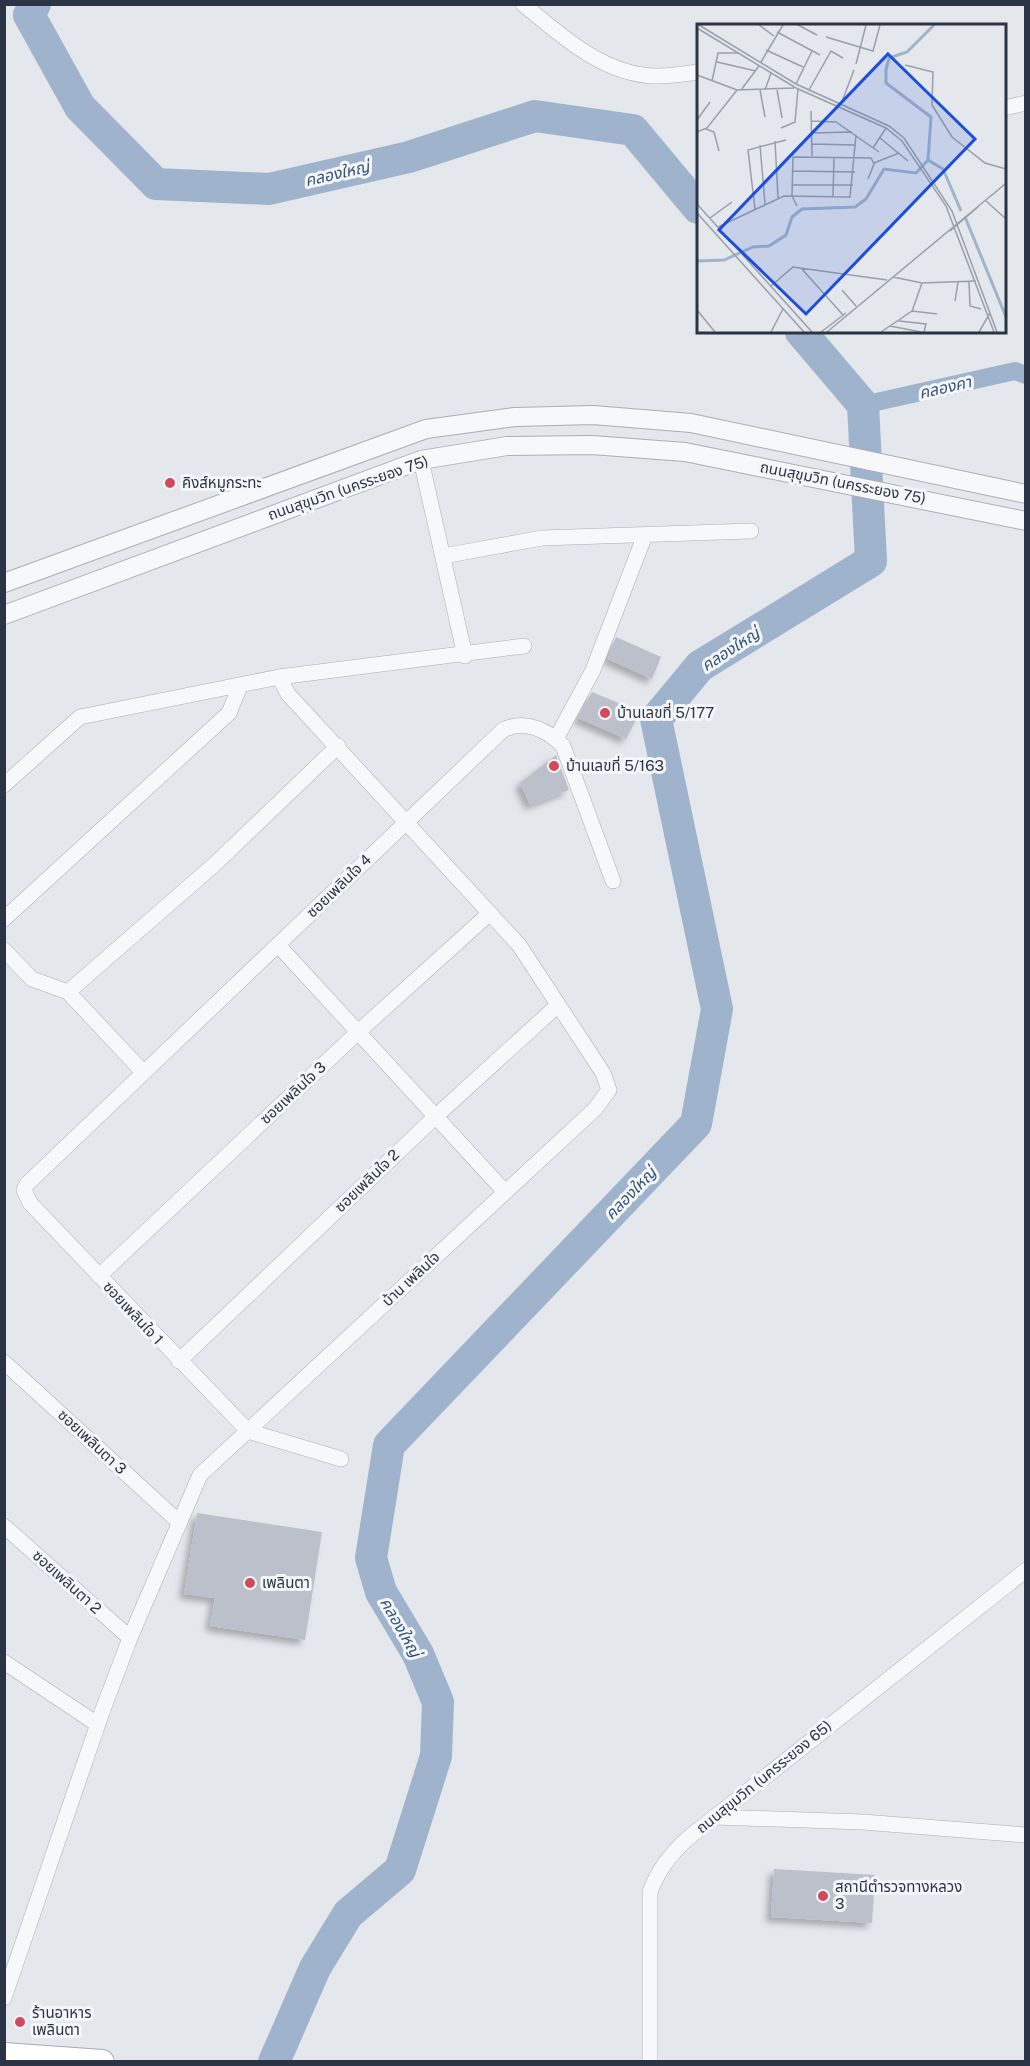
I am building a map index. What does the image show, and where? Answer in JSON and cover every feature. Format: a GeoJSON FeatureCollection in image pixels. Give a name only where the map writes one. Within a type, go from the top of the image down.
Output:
{"type":"FeatureCollection","features":[{"type":"Feature","properties":{"kind":"main road"},"geometry":{"type":"LineString","coordinates":[[4,2055],[102,2061]]}},
{"type":"Feature","properties":{"kind":"street"},"geometry":{"type":"LineString","coordinates":[[523,4],[568,42],[618,68],[655,76],[697,72]]}},
{"type":"Feature","properties":{"kind":"street"},"geometry":{"type":"LineString","coordinates":[[1006,108],[1026,104]]}},
{"type":"Feature","properties":{"kind":"street","name":"ถนนสุขุมวิท (นครระยอง 75)"},"geometry":{"type":"LineString","coordinates":[[6,579],[426,429],[515,417],[593,415],[691,423],[1026,494]]}},
{"type":"Feature","properties":{"kind":"street","name":"ถนนสุขุมวิท (นครระยอง 75)"},"geometry":{"type":"LineString","coordinates":[[4,615],[421,460],[507,446],[592,445],[685,452],[1026,521]]}},
{"type":"Feature","properties":{"kind":"street"},"geometry":{"type":"LineString","coordinates":[[421,460],[465,656]]}},
{"type":"Feature","properties":{"kind":"street"},"geometry":{"type":"LineString","coordinates":[[443,556],[542,538],[751,531]]}},
{"type":"Feature","properties":{"kind":"street"},"geometry":{"type":"LineString","coordinates":[[613,882],[568,755],[556,739],[593,670],[645,534]]}},
{"type":"Feature","properties":{"kind":"street"},"geometry":{"type":"LineString","coordinates":[[112,543],[122,572]]}},
{"type":"Feature","properties":{"kind":"street"},"geometry":{"type":"LineString","coordinates":[[4,785],[80,717],[279,677],[465,656],[524,646]]}},
{"type":"Feature","properties":{"kind":"street"},"geometry":{"type":"LineString","coordinates":[[279,677],[288,694],[519,945],[558,1005]]}},
{"type":"Feature","properties":{"kind":"street"},"geometry":{"type":"LineString","coordinates":[[4,919],[229,713],[240,686]]}},
{"type":"Feature","properties":{"kind":"street","name":"ซอยเพลินใจ 4"},"geometry":{"type":"LineString","coordinates":[[24,1191],[33,1177],[503,730],[521,724],[531,726],[556,739]]}},
{"type":"Feature","properties":{"kind":"street"},"geometry":{"type":"LineString","coordinates":[[68,992],[214,864],[338,746]]}},
{"type":"Feature","properties":{"kind":"street","name":"ซอยเพลินใจ 3"},"geometry":{"type":"LineString","coordinates":[[99,1276],[357,1033],[490,913]]}},
{"type":"Feature","properties":{"kind":"street"},"geometry":{"type":"LineString","coordinates":[[278,945],[505,1192]]}},
{"type":"Feature","properties":{"kind":"street"},"geometry":{"type":"LineString","coordinates":[[4,950],[32,979],[68,992],[143,1072]]}},
{"type":"Feature","properties":{"kind":"street","name":"บ้าน เพลินใจ"},"geometry":{"type":"LineString","coordinates":[[4,1998],[98,1724],[130,1638],[194,1485],[208,1465],[248,1431],[595,1109],[609,1090],[603,1073],[558,1005]]}},
{"type":"Feature","properties":{"kind":"street","name":"ซอยเพลินใจ 2"},"geometry":{"type":"LineString","coordinates":[[179,1361],[435,1117],[558,1005]]}},
{"type":"Feature","properties":{"kind":"street","name":"ซอยเพลินใจ 1"},"geometry":{"type":"LineString","coordinates":[[24,1191],[30,1203],[248,1431]]}},
{"type":"Feature","properties":{"kind":"street","name":"ซอยเพลินตา 3"},"geometry":{"type":"LineString","coordinates":[[4,1362],[179,1522]]}},
{"type":"Feature","properties":{"kind":"street"},"geometry":{"type":"LineString","coordinates":[[248,1431],[342,1459]]}},
{"type":"Feature","properties":{"kind":"street","name":"ซอยเพลินตา 2"},"geometry":{"type":"LineString","coordinates":[[4,1526],[130,1638]]}},
{"type":"Feature","properties":{"kind":"street","name":"ถนนสุขุมวิท (นครระยอง 65)"},"geometry":{"type":"LineString","coordinates":[[650,2061],[650,1892],[658,1872],[670,1855],[714,1817],[1026,1570]]}},
{"type":"Feature","properties":{"kind":"street"},"geometry":{"type":"LineString","coordinates":[[4,1662],[98,1724]]}},
{"type":"Feature","properties":{"kind":"street"},"geometry":{"type":"LineString","coordinates":[[714,1817],[863,1822],[1026,1835]]}},
{"type":"Feature","properties":{"kind":"building"},"geometry":{"type":"Polygon","coordinates":[[[616,637],[661,657],[652,679],[608,659],[616,637]]]}},
{"type":"Feature","properties":{"kind":"building","name":"บ้านเลขที่ 5/177"},"geometry":{"type":"Polygon","coordinates":[[[592,692],[640,712],[626,739],[578,718],[592,692]]]}},
{"type":"Feature","properties":{"kind":"building","name":"บ้านเลขที่ 5/163"},"geometry":{"type":"Polygon","coordinates":[[[556,755],[569,790],[530,805],[520,783],[556,755]]]}},
{"type":"Feature","properties":{"kind":"building","name":"เพลินตา"},"geometry":{"type":"Polygon","coordinates":[[[197,1513],[322,1532],[305,1640],[210,1626],[215,1598],[184,1594],[197,1513]]]}},
{"type":"Feature","properties":{"kind":"building","name":"สถานีตำรวจทางหลวง 3"},"geometry":{"type":"Polygon","coordinates":[[[774,1869],[875,1875],[872,1923],[771,1917],[774,1869]]]}},
{"type":"Feature","properties":{"kind":"waterway","name":"คลองใหญ่"},"geometry":{"type":"LineString","coordinates":[[35,4],[29,15],[80,107],[156,184],[269,189],[409,157],[535,116],[633,130],[697,207]]}},
{"type":"Feature","properties":{"kind":"waterway","name":"คลองใหญ่"},"geometry":{"type":"LineString","coordinates":[[274,2062],[315,1968],[348,1914],[400,1870],[436,1756],[438,1702],[418,1654],[381,1592],[371,1558],[389,1445],[696,1124],[717,1009],[656,719],[700,666],[871,561],[863,405],[802,333]]}},
{"type":"Feature","properties":{"kind":"waterway","name":"คลองคา"},"geometry":{"type":"LineString","coordinates":[[863,405],[1015,371],[1026,375]]}},
{"type":"Feature","properties":{"kind":"place","name":"คิงส์หมูกระทะ"},"geometry":{"type":"Point","coordinates":[170,483]}},
{"type":"Feature","properties":{"kind":"place","name":"บ้านเลขที่ 5/177"},"geometry":{"type":"Point","coordinates":[605,713]}},
{"type":"Feature","properties":{"kind":"place","name":"บ้านเลขที่ 5/163"},"geometry":{"type":"Point","coordinates":[554,766]}},
{"type":"Feature","properties":{"kind":"place","name":"เพลินตา"},"geometry":{"type":"Point","coordinates":[250,1583]}},
{"type":"Feature","properties":{"kind":"place","name":"สถานีตำรวจทางหลวง 3"},"geometry":{"type":"Point","coordinates":[823,1896]}},
{"type":"Feature","properties":{"kind":"place","name":"ร้านอาหาร เพลินตา"},"geometry":{"type":"Point","coordinates":[20,2022]}}]}
